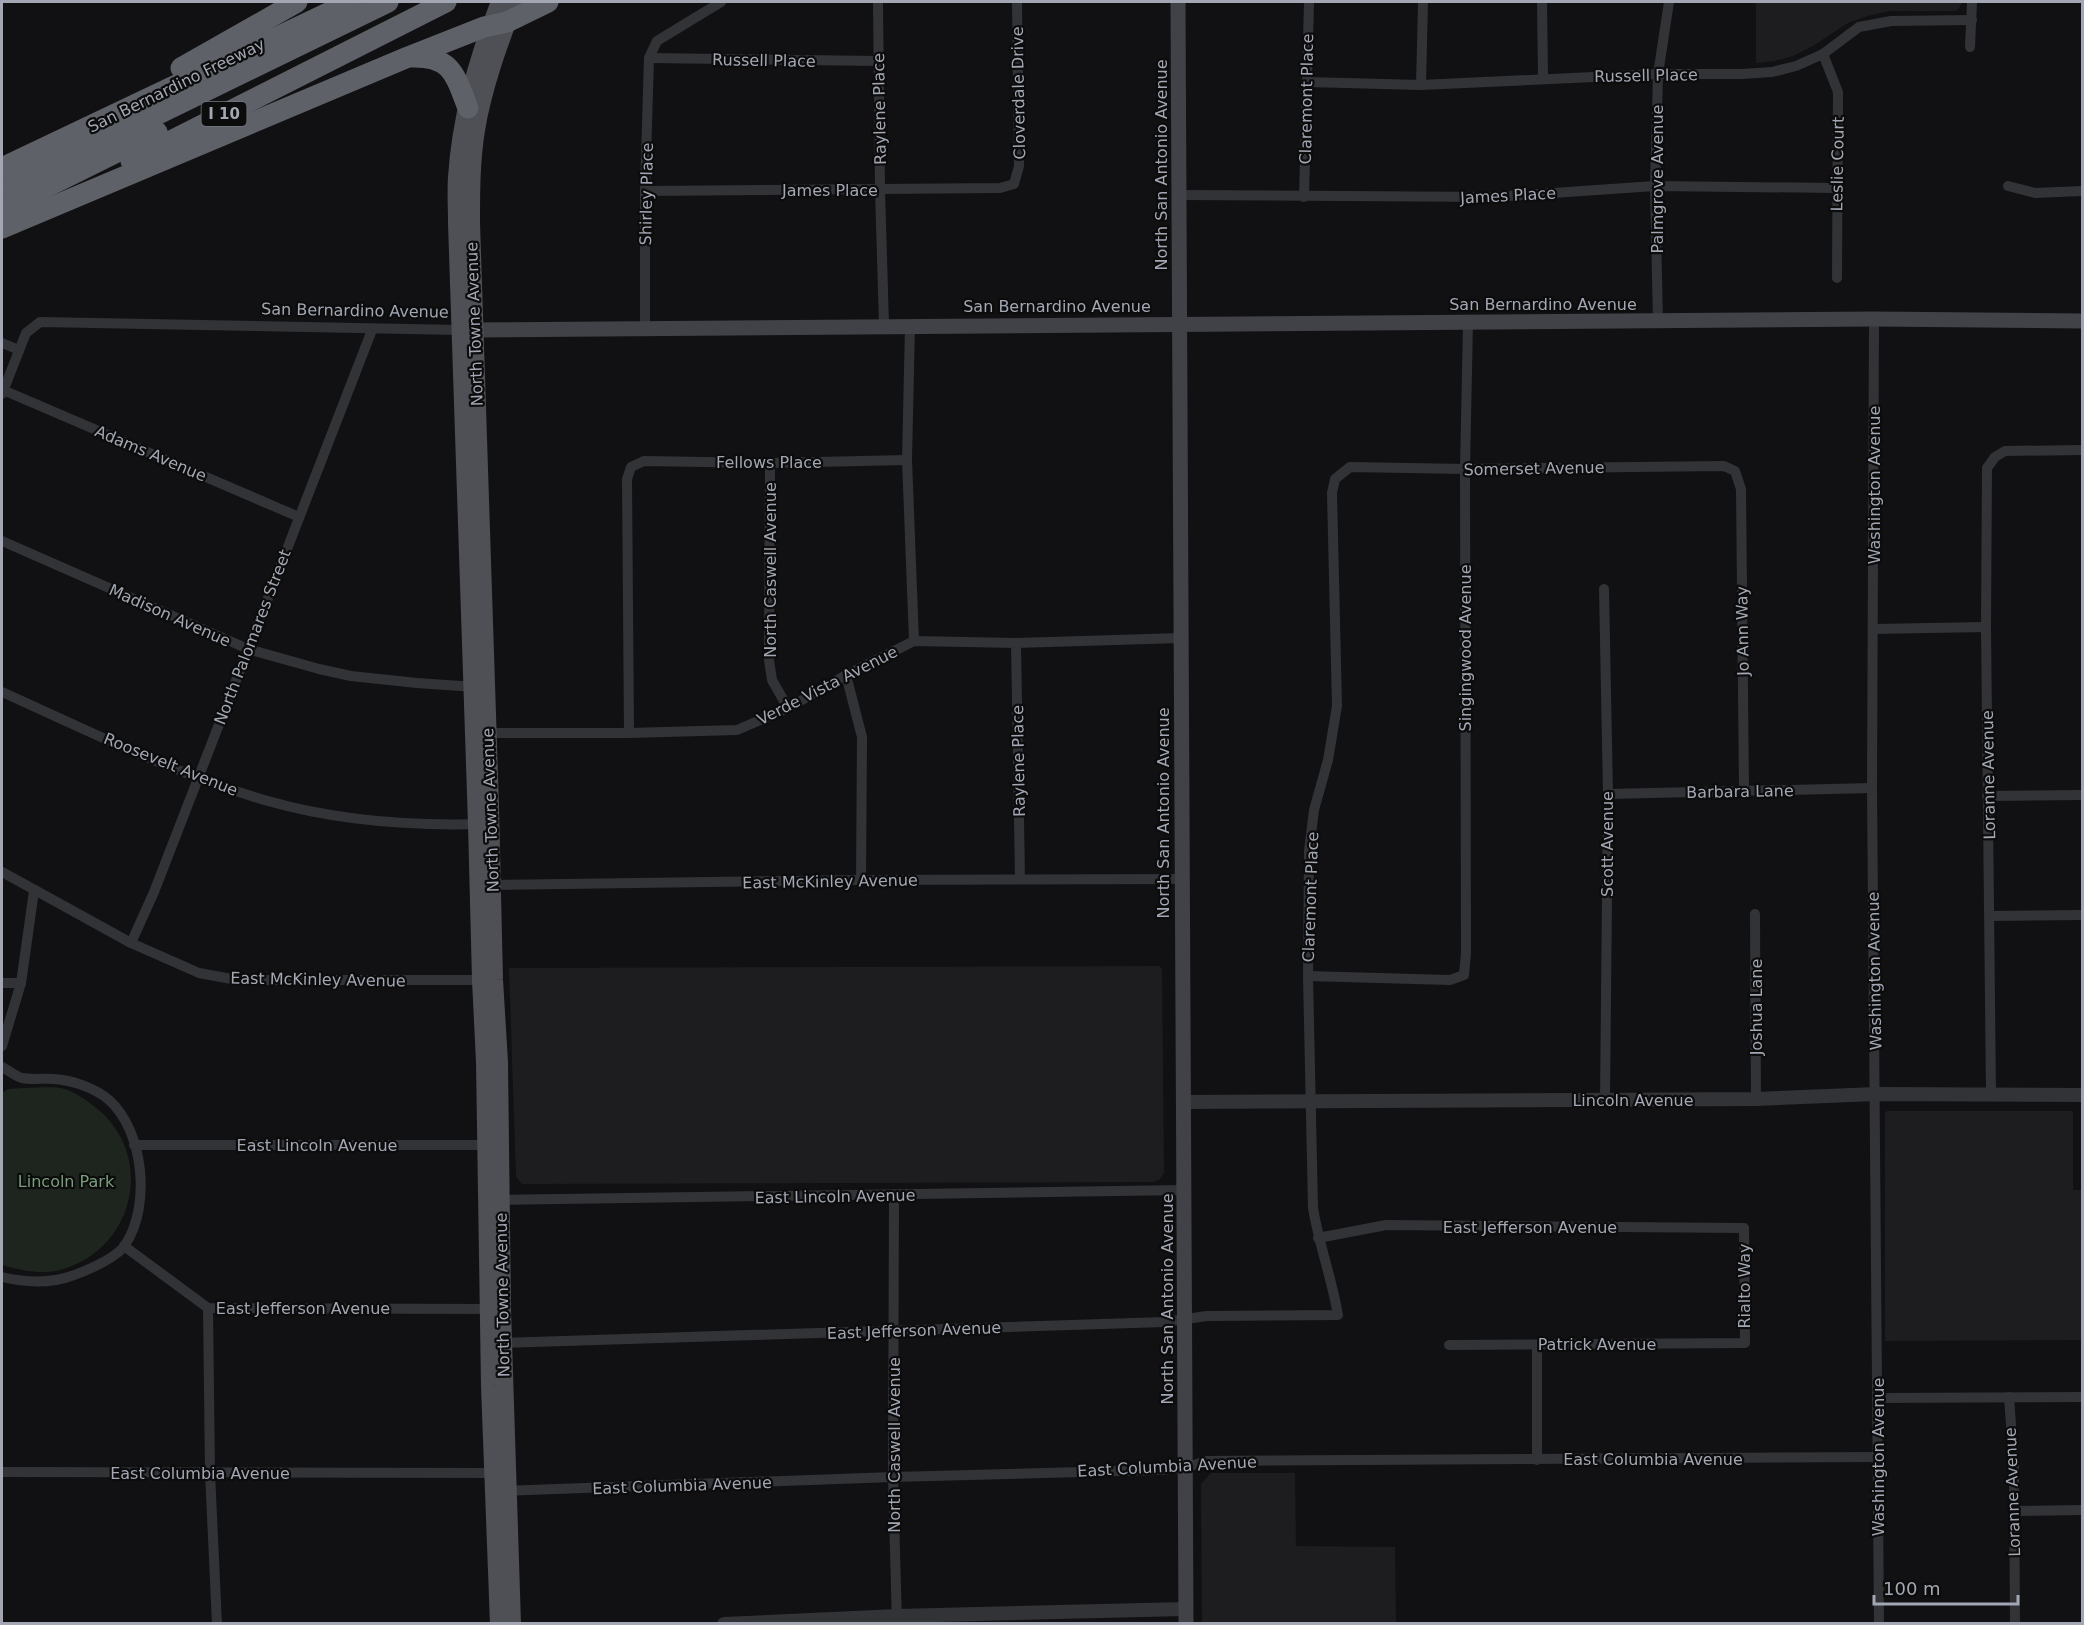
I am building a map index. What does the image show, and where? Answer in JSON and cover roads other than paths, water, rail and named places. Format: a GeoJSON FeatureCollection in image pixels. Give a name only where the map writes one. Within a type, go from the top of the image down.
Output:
{"type":"FeatureCollection","features":[{"type":"Feature","properties":{"kind":"highway"},"geometry":{"type":"LineString","coordinates":[[2,167],[224,45],[297,2]]}},
{"type":"Feature","properties":{"kind":"highway","name":"San Bernardino Freeway"},"geometry":{"type":"LineString","coordinates":[[2,167],[351,2]]}},
{"type":"Feature","properties":{"kind":"highway"},"geometry":{"type":"LineString","coordinates":[[2,190],[388,2]]}},
{"type":"Feature","properties":{"kind":"highway"},"geometry":{"type":"LineString","coordinates":[[2,208],[422,2]]}},
{"type":"Feature","properties":{"kind":"highway","name":"I 10"},"geometry":{"type":"LineString","coordinates":[[2,227],[446,2]]}},
{"type":"Feature","properties":{"kind":"highway"},"geometry":{"type":"LineString","coordinates":[[2,227],[408,57],[548,2]]}},
{"type":"Feature","properties":{"kind":"highway"},"geometry":{"type":"LineString","coordinates":[[408,57],[428,57],[441,61],[451,70],[468,108]]}},
{"type":"Feature","properties":{"kind":"main road","name":"North Towne Avenue"},"geometry":{"type":"LineString","coordinates":[[466,330],[471,177],[476,130],[499,23],[500,2]]}},
{"type":"Feature","properties":{"kind":"main road","name":"North Towne Avenue"},"geometry":{"type":"LineString","coordinates":[[493,1145],[485,1062],[481,980],[485,885],[480,687],[466,330],[457,177],[463,127],[468,108],[499,23],[514,2]]}},
{"type":"Feature","properties":{"kind":"main road","name":"North San Antonio Avenue"},"geometry":{"type":"LineString","coordinates":[[1178,2],[1186,1616]]}},
{"type":"Feature","properties":{"kind":"main road","name":"San Bernardino Avenue"},"geometry":{"type":"LineString","coordinates":[[466,330],[1874,319],[2082,321]]}},
{"type":"Feature","properties":{"kind":"main road","name":"North Towne Avenue"},"geometry":{"type":"LineString","coordinates":[[485,885],[499,1062],[493,1145],[500,1473],[499,1623]]}},
{"type":"Feature","properties":{"kind":"main road","name":"North Towne Avenue"},"geometry":{"type":"LineString","coordinates":[[500,1491],[512,1623]]}},
{"type":"Feature","properties":{"kind":"street"},"geometry":{"type":"LineString","coordinates":[[649,58],[657,41],[721,2]]}},
{"type":"Feature","properties":{"kind":"street","name":"Raylene Place"},"geometry":{"type":"LineString","coordinates":[[878,2],[884,325]]}},
{"type":"Feature","properties":{"kind":"street","name":"Cloverdale Drive"},"geometry":{"type":"LineString","coordinates":[[1014,184],[1019,165],[1017,2]]}},
{"type":"Feature","properties":{"kind":"street","name":"Claremont Place"},"geometry":{"type":"LineString","coordinates":[[1304,198],[1309,2]]}},
{"type":"Feature","properties":{"kind":"street"},"geometry":{"type":"LineString","coordinates":[[1421,85],[1423,2]]}},
{"type":"Feature","properties":{"kind":"street"},"geometry":{"type":"LineString","coordinates":[[1542,2],[1543,79]]}},
{"type":"Feature","properties":{"kind":"street","name":"Palmgrove Avenue"},"geometry":{"type":"LineString","coordinates":[[1658,322],[1655,186],[1658,74],[1669,2]]}},
{"type":"Feature","properties":{"kind":"street"},"geometry":{"type":"LineString","coordinates":[[1970,47],[1972,2]]}},
{"type":"Feature","properties":{"kind":"street","name":"Russell Place"},"geometry":{"type":"LineString","coordinates":[[1306,82],[1421,85],[1658,74],[1772,72],[1796,66],[1823,54],[1859,27],[1891,21],[1972,20]]}},
{"type":"Feature","properties":{"kind":"street","name":"Leslie Court"},"geometry":{"type":"LineString","coordinates":[[1823,54],[1838,92],[1837,278]]}},
{"type":"Feature","properties":{"kind":"street","name":"Russell Place"},"geometry":{"type":"LineString","coordinates":[[649,58],[879,61]]}},
{"type":"Feature","properties":{"kind":"street","name":"Shirley Place"},"geometry":{"type":"LineString","coordinates":[[645,329],[645,191],[649,58]]}},
{"type":"Feature","properties":{"kind":"street","name":"James Place"},"geometry":{"type":"LineString","coordinates":[[645,191],[1000,188],[1014,184]]}},
{"type":"Feature","properties":{"kind":"street","name":"James Place"},"geometry":{"type":"LineString","coordinates":[[1180,195],[1304,198],[1493,198],[1655,186],[1836,188]]}},
{"type":"Feature","properties":{"kind":"street"},"geometry":{"type":"LineString","coordinates":[[2008,186],[2035,193],[2082,191]]}},
{"type":"Feature","properties":{"kind":"street","name":"Washington Avenue"},"geometry":{"type":"LineString","coordinates":[[1874,319],[1872,788],[1879,1623]]}},
{"type":"Feature","properties":{"kind":"street","name":"San Bernardino Avenue"},"geometry":{"type":"LineString","coordinates":[[19,350],[26,333],[40,322],[466,330]]}},
{"type":"Feature","properties":{"kind":"street","name":"Singingwood Avenue"},"geometry":{"type":"LineString","coordinates":[[1308,976],[1450,980],[1464,975],[1466,953],[1465,469],[1468,322]]}},
{"type":"Feature","properties":{"kind":"street"},"geometry":{"type":"LineString","coordinates":[[910,325],[907,460],[914,641]]}},
{"type":"Feature","properties":{"kind":"street","name":"North Palomares Street"},"geometry":{"type":"LineString","coordinates":[[131,943],[154,892],[372,330]]}},
{"type":"Feature","properties":{"kind":"street"},"geometry":{"type":"LineString","coordinates":[[2,344],[19,350],[2,392]]}},
{"type":"Feature","properties":{"kind":"street","name":"Adams Avenue"},"geometry":{"type":"LineString","coordinates":[[2,392],[299,517]]}},
{"type":"Feature","properties":{"kind":"street","name":"Loranne Avenue"},"geometry":{"type":"LineString","coordinates":[[1991,1095],[1986,627],[1988,468],[1995,457],[2004,451],[2082,450]]}},
{"type":"Feature","properties":{"kind":"street","name":"Fellows Place"},"geometry":{"type":"LineString","coordinates":[[629,733],[627,478],[631,466],[644,461],[770,463],[907,460]]}},
{"type":"Feature","properties":{"kind":"street","name":"North Caswell Avenue"},"geometry":{"type":"LineString","coordinates":[[770,463],[769,660],[772,680],[788,708]]}},
{"type":"Feature","properties":{"kind":"street","name":"Somerset Avenue"},"geometry":{"type":"LineString","coordinates":[[1335,478],[1350,467],[1465,469],[1724,466],[1735,471]]}},
{"type":"Feature","properties":{"kind":"street","name":"Jo Ann Way"},"geometry":{"type":"LineString","coordinates":[[1735,471],[1741,489],[1744,791]]}},
{"type":"Feature","properties":{"kind":"street","name":"Claremont Place"},"geometry":{"type":"LineString","coordinates":[[1335,478],[1332,493],[1337,706],[1328,760],[1314,810],[1310,851],[1308,976],[1313,1208],[1318,1238],[1330,1275],[1338,1315]]}},
{"type":"Feature","properties":{"kind":"street","name":"Madison Avenue"},"geometry":{"type":"LineString","coordinates":[[2,541],[248,649],[351,676],[417,684],[480,687]]}},
{"type":"Feature","properties":{"kind":"street","name":"Scott Avenue"},"geometry":{"type":"LineString","coordinates":[[1604,589],[1608,794],[1605,1100]]}},
{"type":"Feature","properties":{"kind":"street"},"geometry":{"type":"LineString","coordinates":[[1873,628],[1986,627]]}},
{"type":"Feature","properties":{"kind":"street","name":"Verde Vista Avenue"},"geometry":{"type":"LineString","coordinates":[[481,733],[738,730],[788,708],[846,675],[914,641],[1016,643],[1180,638]]}},
{"type":"Feature","properties":{"kind":"street","name":"Raylene Place"},"geometry":{"type":"LineString","coordinates":[[1016,643],[1020,879]]}},
{"type":"Feature","properties":{"kind":"street"},"geometry":{"type":"LineString","coordinates":[[846,675],[862,737],[861,880]]}},
{"type":"Feature","properties":{"kind":"street","name":"Roosevelt Avenue"},"geometry":{"type":"LineString","coordinates":[[2,692],[197,778],[268,802],[348,819],[432,825],[484,824]]}},
{"type":"Feature","properties":{"kind":"street","name":"Barbara Lane"},"geometry":{"type":"LineString","coordinates":[[1608,794],[1872,788]]}},
{"type":"Feature","properties":{"kind":"street"},"geometry":{"type":"LineString","coordinates":[[1988,796],[2082,795]]}},
{"type":"Feature","properties":{"kind":"street","name":"East McKinley Avenue"},"geometry":{"type":"LineString","coordinates":[[2,872],[131,943],[199,974],[237,980],[481,980]]}},
{"type":"Feature","properties":{"kind":"street","name":"East McKinley Avenue"},"geometry":{"type":"LineString","coordinates":[[485,885],[1182,879]]}},
{"type":"Feature","properties":{"kind":"street"},"geometry":{"type":"LineString","coordinates":[[2,1046],[21,982],[34,891]]}},
{"type":"Feature","properties":{"kind":"street","name":"Joshua Lane"},"geometry":{"type":"LineString","coordinates":[[1755,914],[1756,1099]]}},
{"type":"Feature","properties":{"kind":"street"},"geometry":{"type":"LineString","coordinates":[[1990,916],[2082,915]]}},
{"type":"Feature","properties":{"kind":"street"},"geometry":{"type":"LineString","coordinates":[[2,982],[21,982]]}},
{"type":"Feature","properties":{"kind":"street"},"geometry":{"type":"LineString","coordinates":[[2,1067],[21,1078],[56,1079],[94,1090],[121,1113],[140,1163],[140,1190],[134,1227],[124,1246],[102,1263],[57,1280],[17,1281],[2,1277]]}},
{"type":"Feature","properties":{"kind":"street","name":"Lincoln Avenue"},"geometry":{"type":"LineString","coordinates":[[1183,1102],[1756,1099],[1876,1094],[2082,1095]]}},
{"type":"Feature","properties":{"kind":"street","name":"East Lincoln Avenue"},"geometry":{"type":"LineString","coordinates":[[134,1145],[493,1145]]}},
{"type":"Feature","properties":{"kind":"street","name":"East Lincoln Avenue"},"geometry":{"type":"LineString","coordinates":[[493,1200],[1184,1190]]}},
{"type":"Feature","properties":{"kind":"street","name":"North Caswell Avenue"},"geometry":{"type":"LineString","coordinates":[[894,1195],[893,1477],[897,1620]]}},
{"type":"Feature","properties":{"kind":"street","name":"East Jefferson Avenue"},"geometry":{"type":"LineString","coordinates":[[1318,1238],[1386,1225],[1744,1228]]}},
{"type":"Feature","properties":{"kind":"street","name":"Rialto Way"},"geometry":{"type":"LineString","coordinates":[[1744,1228],[1745,1344]]}},
{"type":"Feature","properties":{"kind":"street","name":"East Jefferson Avenue"},"geometry":{"type":"LineString","coordinates":[[124,1246],[208,1308],[496,1309]]}},
{"type":"Feature","properties":{"kind":"street"},"geometry":{"type":"LineString","coordinates":[[208,1308],[210,1473],[217,1623]]}},
{"type":"Feature","properties":{"kind":"street","name":"East Jefferson Avenue"},"geometry":{"type":"LineString","coordinates":[[496,1343],[1165,1322],[1207,1317],[1338,1315]]}},
{"type":"Feature","properties":{"kind":"street","name":"Patrick Avenue"},"geometry":{"type":"LineString","coordinates":[[1449,1345],[1745,1344]]}},
{"type":"Feature","properties":{"kind":"street"},"geometry":{"type":"LineString","coordinates":[[1537,1345],[1537,1460]]}},
{"type":"Feature","properties":{"kind":"street","name":"Loranne Avenue"},"geometry":{"type":"LineString","coordinates":[[2009,1397],[2014,1466],[2015,1623]]}},
{"type":"Feature","properties":{"kind":"street"},"geometry":{"type":"LineString","coordinates":[[1878,1398],[2082,1397]]}},
{"type":"Feature","properties":{"kind":"street","name":"East Columbia Avenue"},"geometry":{"type":"LineString","coordinates":[[500,1491],[1185,1468],[1206,1461],[1878,1457]]}},
{"type":"Feature","properties":{"kind":"street","name":"East Columbia Avenue"},"geometry":{"type":"LineString","coordinates":[[2,1472],[500,1473]]}},
{"type":"Feature","properties":{"kind":"street"},"geometry":{"type":"LineString","coordinates":[[2014,1511],[2082,1510]]}},
{"type":"Feature","properties":{"kind":"street"},"geometry":{"type":"LineString","coordinates":[[724,1623],[1186,1616]]}},
{"type":"Feature","properties":{"kind":"park label","name":"Lincoln Park"},"geometry":{"type":"Point","coordinates":[66,1181]}}]}
